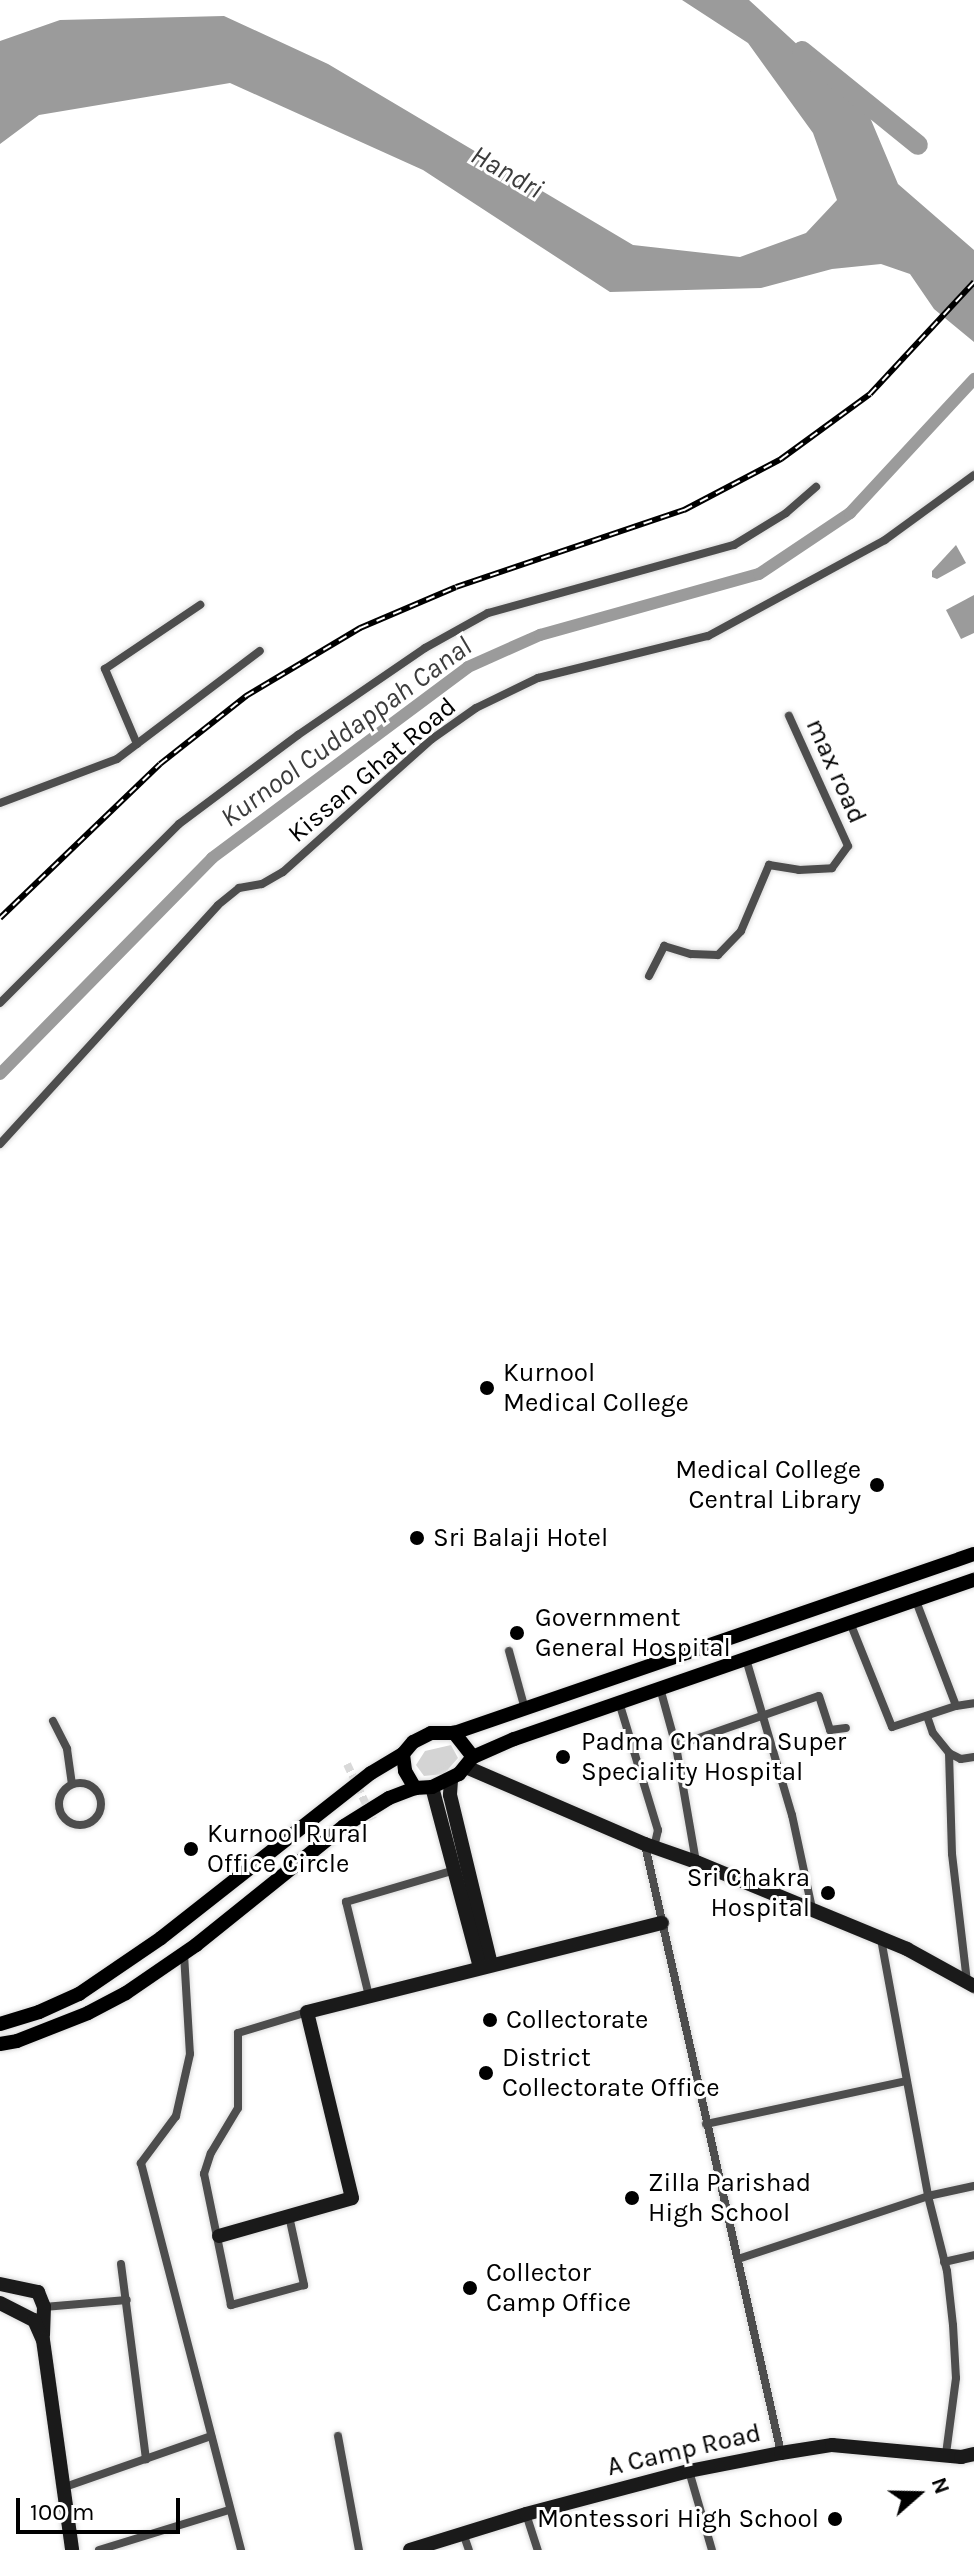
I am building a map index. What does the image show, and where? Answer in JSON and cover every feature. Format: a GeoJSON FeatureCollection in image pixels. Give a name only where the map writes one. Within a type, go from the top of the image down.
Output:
{"type":"FeatureCollection","features":[{"type":"Feature","properties":{"kind":"main road"},"geometry":{"type":"LineString","coordinates":[[0,2024],[79,1994],[161,1938],[371,1773],[403,1754],[413,1742],[431,1733],[454,1733],[974,1554]]}},
{"type":"Feature","properties":{"kind":"main road"},"geometry":{"type":"LineString","coordinates":[[0,2044],[17,2041],[88,2013],[126,1993],[184,1954],[344,1826],[389,1798],[451,1780],[470,1762],[619,1702],[851,1625],[974,1580]]}},
{"type":"Feature","properties":{"kind":"main road"},"geometry":{"type":"LineString","coordinates":[[454,1733],[470,1762]]}},
{"type":"Feature","properties":{"kind":"main road"},"geometry":{"type":"LineString","coordinates":[[403,1754],[405,1771],[415,1788]]}},
{"type":"Feature","properties":{"kind":"street","name":"Kissan Ghat Road"},"geometry":{"type":"LineString","coordinates":[[0,1144],[218,905],[239,888],[262,884],[283,872],[432,739],[476,708],[538,678],[708,636],[885,540],[974,475]]}},
{"type":"Feature","properties":{"kind":"street"},"geometry":{"type":"LineString","coordinates":[[0,1003],[179,824],[298,735],[425,648],[488,613],[734,545],[786,513],[816,487]]}},
{"type":"Feature","properties":{"kind":"street"},"geometry":{"type":"LineString","coordinates":[[137,744],[105,669],[200,605]]}},
{"type":"Feature","properties":{"kind":"street"},"geometry":{"type":"LineString","coordinates":[[0,803],[117,759],[260,651]]}},
{"type":"Feature","properties":{"kind":"street","name":"max road"},"geometry":{"type":"LineString","coordinates":[[649,976],[664,946],[691,954],[718,955],[741,931],[769,865],[799,870],[832,868],[848,846],[789,716]]}},
{"type":"Feature","properties":{"kind":"street"},"geometry":{"type":"LineString","coordinates":[[916,1601],[956,1706]]}},
{"type":"Feature","properties":{"kind":"street"},"geometry":{"type":"LineString","coordinates":[[851,1625],[892,1727],[974,1703]]}},
{"type":"Feature","properties":{"kind":"street"},"geometry":{"type":"LineString","coordinates":[[509,1651],[525,1709]]}},
{"type":"Feature","properties":{"kind":"street"},"geometry":{"type":"LineString","coordinates":[[746,1659],[792,1815],[812,1908]]}},
{"type":"Feature","properties":{"kind":"street"},"geometry":{"type":"LineString","coordinates":[[660,1688],[676,1746],[696,1862]]}},
{"type":"Feature","properties":{"kind":"street"},"geometry":{"type":"LineString","coordinates":[[676,1746],[819,1696],[830,1730],[846,1728]]}},
{"type":"Feature","properties":{"kind":"street"},"geometry":{"type":"LineString","coordinates":[[619,1702],[658,1830],[650,1846],[662,1923],[781,2453]]}},
{"type":"Feature","properties":{"kind":"street"},"geometry":{"type":"LineString","coordinates":[[927,1716],[933,1733],[949,1753],[961,1759],[974,1757]]}},
{"type":"Feature","properties":{"kind":"street"},"geometry":{"type":"LineString","coordinates":[[53,1721],[67,1749],[72,1784]]}},
{"type":"Feature","properties":{"kind":"street"},"geometry":{"type":"LineString","coordinates":[[949,1753],[952,1854],[970,1984]]}},
{"type":"Feature","properties":{"kind":"street"},"geometry":{"type":"LineString","coordinates":[[470,1762],[650,1846],[812,1908],[970,1984]]}},
{"type":"Feature","properties":{"kind":"street"},"geometry":{"type":"LineString","coordinates":[[451,1780],[450,1795],[461,1868]]}},
{"type":"Feature","properties":{"kind":"street"},"geometry":{"type":"LineString","coordinates":[[72,1784],[85,1784],[97,1791],[100,1812],[91,1822],[77,1826],[61,1814],[60,1796],[72,1784]]}},
{"type":"Feature","properties":{"kind":"street"},"geometry":{"type":"LineString","coordinates":[[432,1787],[461,1868],[486,1966]]}},
{"type":"Feature","properties":{"kind":"street"},"geometry":{"type":"LineString","coordinates":[[369,1996],[346,1902],[461,1868]]}},
{"type":"Feature","properties":{"kind":"street"},"geometry":{"type":"LineString","coordinates":[[289,2216],[304,2285],[231,2305],[204,2174],[211,2153],[238,2108],[238,2033],[307,2012],[662,1923]]}},
{"type":"Feature","properties":{"kind":"street"},"geometry":{"type":"LineString","coordinates":[[881,1939],[928,2196],[944,2262],[956,2378],[946,2454]]}},
{"type":"Feature","properties":{"kind":"street"},"geometry":{"type":"LineString","coordinates":[[184,1954],[190,2054],[176,2116],[141,2163],[241,2550]]}},
{"type":"Feature","properties":{"kind":"street"},"geometry":{"type":"LineString","coordinates":[[219,2236],[352,2198],[307,2012]]}},
{"type":"Feature","properties":{"kind":"street"},"geometry":{"type":"LineString","coordinates":[[706,2124],[906,2081]]}},
{"type":"Feature","properties":{"kind":"street"},"geometry":{"type":"LineString","coordinates":[[738,2259],[928,2196],[974,2186]]}},
{"type":"Feature","properties":{"kind":"street"},"geometry":{"type":"LineString","coordinates":[[944,2262],[974,2255]]}},
{"type":"Feature","properties":{"kind":"street"},"geometry":{"type":"LineString","coordinates":[[121,2264],[146,2459]]}},
{"type":"Feature","properties":{"kind":"street"},"geometry":{"type":"LineString","coordinates":[[0,2284],[38,2292],[44,2307],[43,2340],[72,2550]]}},
{"type":"Feature","properties":{"kind":"street"},"geometry":{"type":"LineString","coordinates":[[44,2307],[127,2300]]}},
{"type":"Feature","properties":{"kind":"street"},"geometry":{"type":"LineString","coordinates":[[0,2303],[34,2320],[43,2340]]}},
{"type":"Feature","properties":{"kind":"street"},"geometry":{"type":"LineString","coordinates":[[62,2488],[211,2436]]}},
{"type":"Feature","properties":{"kind":"street"},"geometry":{"type":"LineString","coordinates":[[338,2436],[359,2550]]}},
{"type":"Feature","properties":{"kind":"street","name":"A Camp Road"},"geometry":{"type":"LineString","coordinates":[[410,2550],[526,2514],[689,2471],[781,2453],[832,2445],[961,2457],[974,2454]]}},
{"type":"Feature","properties":{"kind":"street"},"geometry":{"type":"LineString","coordinates":[[689,2471],[712,2550]]}},
{"type":"Feature","properties":{"kind":"street"},"geometry":{"type":"LineString","coordinates":[[99,2550],[229,2510]]}},
{"type":"Feature","properties":{"kind":"street"},"geometry":{"type":"LineString","coordinates":[[526,2514],[538,2550]]}},
{"type":"Feature","properties":{"kind":"street"},"geometry":{"type":"LineString","coordinates":[[463,2533],[469,2550]]}},
{"type":"Feature","properties":{"kind":"shaded area"},"geometry":{"type":"Polygon","coordinates":[[[451,1745],[458,1758],[444,1774],[424,1776],[416,1765],[425,1751],[451,1745]]]}},
{"type":"Feature","properties":{"kind":"water","name":"Handri"},"geometry":{"type":"Polygon","coordinates":[[[682,0],[749,0],[866,108],[898,184],[974,250],[974,342],[934,309],[910,274],[881,264],[832,269],[761,288],[610,292],[423,170],[230,83],[39,115],[0,144],[0,41],[60,20],[224,16],[328,64],[633,245],[740,257],[806,233],[837,200],[813,133],[748,43],[682,0]]]}},
{"type":"Feature","properties":{"kind":"water"},"geometry":{"type":"Polygon","coordinates":[[[956,545],[966,563],[937,579],[932,577],[932,571],[956,545]]]}},
{"type":"Feature","properties":{"kind":"water"},"geometry":{"type":"Polygon","coordinates":[[[974,595],[974,633],[961,639],[946,610],[974,595]]]}},
{"type":"Feature","properties":{"kind":"waterway"},"geometry":{"type":"LineString","coordinates":[[802,51],[918,145]]}},
{"type":"Feature","properties":{"kind":"waterway","name":"Kurnool Cuddappah Canal"},"geometry":{"type":"LineString","coordinates":[[0,1074],[212,858],[468,667],[540,635],[759,574],[850,513],[974,379]]}},
{"type":"Feature","properties":{"kind":"tunnel"},"geometry":{"type":"LineString","coordinates":[[347,1764],[373,1819]]}},
{"type":"Feature","properties":{"kind":"railway"},"geometry":{"type":"LineString","coordinates":[[0,918],[160,764],[246,696],[360,628],[456,587],[684,510],[781,459],[870,394],[974,282]]}},
{"type":"Feature","properties":{"kind":"place","name":"Kurnool Medical College"},"geometry":{"type":"Point","coordinates":[487,1388]}},
{"type":"Feature","properties":{"kind":"place","name":"Medical College Central Library"},"geometry":{"type":"Point","coordinates":[877,1485]}},
{"type":"Feature","properties":{"kind":"place","name":"Sri Balaji Hotel"},"geometry":{"type":"Point","coordinates":[417,1538]}},
{"type":"Feature","properties":{"kind":"place","name":"Government General Hospital"},"geometry":{"type":"Point","coordinates":[517,1633]}},
{"type":"Feature","properties":{"kind":"place","name":"Padma Chandra Super Speciality Hospital"},"geometry":{"type":"Point","coordinates":[563,1757]}},
{"type":"Feature","properties":{"kind":"place","name":"Kurnool Rural Office Circle"},"geometry":{"type":"Point","coordinates":[191,1849]}},
{"type":"Feature","properties":{"kind":"place","name":"Sri Chakra Hospital"},"geometry":{"type":"Point","coordinates":[828,1893]}},
{"type":"Feature","properties":{"kind":"place","name":"Collectorate"},"geometry":{"type":"Point","coordinates":[490,2020]}},
{"type":"Feature","properties":{"kind":"place","name":"District Collectorate Office"},"geometry":{"type":"Point","coordinates":[486,2073]}},
{"type":"Feature","properties":{"kind":"place","name":"Zilla Parishad High School"},"geometry":{"type":"Point","coordinates":[632,2198]}},
{"type":"Feature","properties":{"kind":"place","name":"Collector Camp Office"},"geometry":{"type":"Point","coordinates":[470,2288]}},
{"type":"Feature","properties":{"kind":"place","name":"Montessori High School"},"geometry":{"type":"Point","coordinates":[835,2519]}}]}
